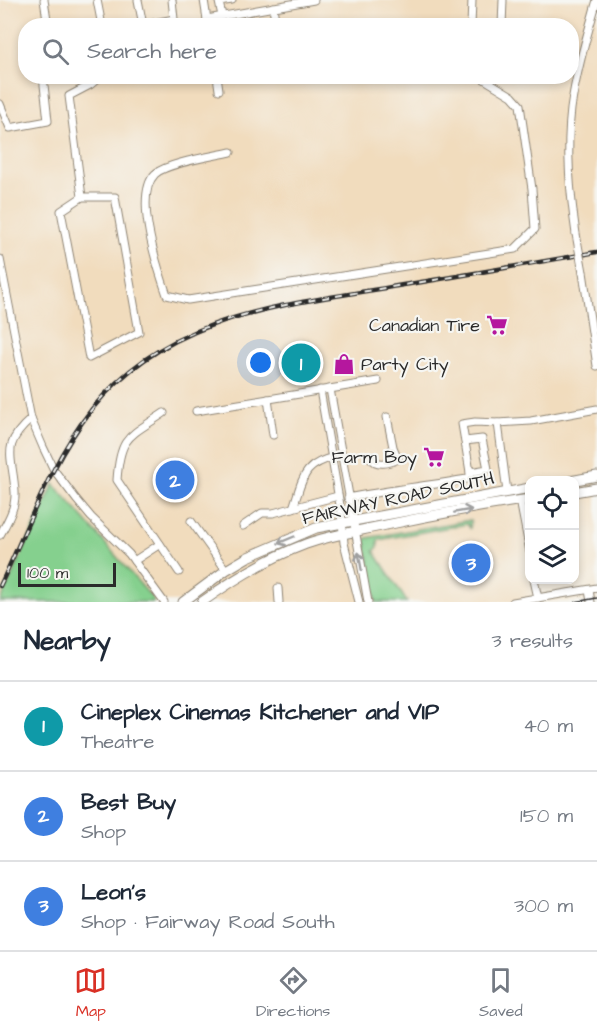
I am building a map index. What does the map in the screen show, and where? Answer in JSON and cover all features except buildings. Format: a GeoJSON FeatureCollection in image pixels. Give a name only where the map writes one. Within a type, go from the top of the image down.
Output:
{"type":"FeatureCollection","features":[{"type":"Feature","properties":{"kind":"main road"},"geometry":{"type":"LineString","coordinates":[[579,479],[597,476]]}},
{"type":"Feature","properties":{"kind":"main road"},"geometry":{"type":"LineString","coordinates":[[579,491],[597,488]]}},
{"type":"Feature","properties":{"kind":"main road","name":"FAIRWAY ROAD SOUTH"},"geometry":{"type":"LineString","coordinates":[[183,602],[226,570],[248,557],[316,528],[525,489]]}},
{"type":"Feature","properties":{"kind":"main road","name":"FAIRWAY ROAD SOUTH"},"geometry":{"type":"LineString","coordinates":[[202,602],[230,582],[305,544],[343,534],[525,499]]}},
{"type":"Feature","properties":{"kind":"street"},"geometry":{"type":"LineString","coordinates":[[44,0],[47,18]]}},
{"type":"Feature","properties":{"kind":"street"},"geometry":{"type":"LineString","coordinates":[[97,0],[100,18]]}},
{"type":"Feature","properties":{"kind":"street"},"geometry":{"type":"LineString","coordinates":[[138,0],[140,18]]}},
{"type":"Feature","properties":{"kind":"street"},"geometry":{"type":"LineString","coordinates":[[172,0],[174,18]]}},
{"type":"Feature","properties":{"kind":"street"},"geometry":{"type":"LineString","coordinates":[[204,0],[207,18]]}},
{"type":"Feature","properties":{"kind":"street"},"geometry":{"type":"LineString","coordinates":[[222,16],[219,2],[232,0]]}},
{"type":"Feature","properties":{"kind":"street"},"geometry":{"type":"LineString","coordinates":[[217,18],[314,0]]}},
{"type":"Feature","properties":{"kind":"street"},"geometry":{"type":"LineString","coordinates":[[471,18],[472,0]]}},
{"type":"Feature","properties":{"kind":"street"},"geometry":{"type":"LineString","coordinates":[[502,0],[502,18]]}},
{"type":"Feature","properties":{"kind":"street"},"geometry":{"type":"LineString","coordinates":[[579,55],[597,1]]}},
{"type":"Feature","properties":{"kind":"street"},"geometry":{"type":"LineString","coordinates":[[273,7],[275,18]]}},
{"type":"Feature","properties":{"kind":"street"},"geometry":{"type":"LineString","coordinates":[[0,104],[10,128],[48,121],[44,84]]}},
{"type":"Feature","properties":{"kind":"street"},"geometry":{"type":"LineString","coordinates":[[82,198],[69,96],[91,84]]}},
{"type":"Feature","properties":{"kind":"street"},"geometry":{"type":"LineString","coordinates":[[218,84],[219,90]]}},
{"type":"Feature","properties":{"kind":"street"},"geometry":{"type":"LineString","coordinates":[[231,152],[170,166],[155,173],[148,186],[145,200],[155,262],[167,295],[188,300],[515,249],[535,229],[520,105],[512,96],[492,84]]}},
{"type":"Feature","properties":{"kind":"street"},"geometry":{"type":"LineString","coordinates":[[573,84],[568,144],[569,186],[597,364]]}},
{"type":"Feature","properties":{"kind":"street"},"geometry":{"type":"LineString","coordinates":[[115,197],[140,332],[88,358],[61,211],[82,198],[115,197]]}},
{"type":"Feature","properties":{"kind":"street"},"geometry":{"type":"LineString","coordinates":[[0,259],[31,419],[42,447],[59,477],[91,517],[134,561],[164,602]]}},
{"type":"Feature","properties":{"kind":"street"},"geometry":{"type":"LineString","coordinates":[[196,411],[378,381]]}},
{"type":"Feature","properties":{"kind":"street"},"geometry":{"type":"LineString","coordinates":[[330,389],[368,602]]}},
{"type":"Feature","properties":{"kind":"street"},"geometry":{"type":"LineString","coordinates":[[320,390],[343,534],[352,582],[359,602]]}},
{"type":"Feature","properties":{"kind":"street"},"geometry":{"type":"LineString","coordinates":[[268,399],[273,435]]}},
{"type":"Feature","properties":{"kind":"street"},"geometry":{"type":"LineString","coordinates":[[348,498],[467,479],[470,472],[462,424],[531,421],[597,409]]}},
{"type":"Feature","properties":{"kind":"street"},"geometry":{"type":"LineString","coordinates":[[164,413],[127,438],[121,448],[117,480],[179,572]]}},
{"type":"Feature","properties":{"kind":"street"},"geometry":{"type":"LineString","coordinates":[[370,458],[373,462],[380,464],[397,460],[398,454],[393,447],[389,416]]}},
{"type":"Feature","properties":{"kind":"street"},"geometry":{"type":"LineString","coordinates":[[0,535],[13,510],[15,492],[6,454],[7,444],[15,429],[31,419]]}},
{"type":"Feature","properties":{"kind":"street"},"geometry":{"type":"LineString","coordinates":[[498,423],[507,492]]}},
{"type":"Feature","properties":{"kind":"street"},"geometry":{"type":"LineString","coordinates":[[465,441],[483,439],[488,469],[470,472]]}},
{"type":"Feature","properties":{"kind":"street"},"geometry":{"type":"LineString","coordinates":[[293,508],[304,476],[315,462],[341,457]]}},
{"type":"Feature","properties":{"kind":"street"},"geometry":{"type":"LineString","coordinates":[[243,526],[262,513],[273,513],[338,496]]}},
{"type":"Feature","properties":{"kind":"street"},"geometry":{"type":"LineString","coordinates":[[191,521],[226,570]]}},
{"type":"Feature","properties":{"kind":"street"},"geometry":{"type":"LineString","coordinates":[[134,561],[160,544]]}},
{"type":"Feature","properties":{"kind":"street"},"geometry":{"type":"LineString","coordinates":[[535,584],[538,598]]}},
{"type":"Feature","properties":{"kind":"street"},"geometry":{"type":"LineString","coordinates":[[278,588],[279,602]]}},
{"type":"Feature","properties":{"kind":"street"},"geometry":{"type":"LineString","coordinates":[[513,602],[593,589],[591,602]]}},
{"type":"Feature","properties":{"kind":"green space"},"geometry":{"type":"Polygon","coordinates":[[[54,484],[154,600],[153,602],[0,602],[54,484]]]}},
{"type":"Feature","properties":{"kind":"green space"},"geometry":{"type":"Polygon","coordinates":[[[471,520],[470,528],[467,524],[378,540],[378,547],[374,551],[407,602],[376,602],[365,540],[367,538],[471,520]]]}},
{"type":"Feature","properties":{"kind":"tram line"},"geometry":{"type":"LineString","coordinates":[[575,602],[597,598]]}},
{"type":"Feature","properties":{"kind":"railway"},"geometry":{"type":"LineString","coordinates":[[0,586],[52,472],[77,429],[122,377],[155,353],[191,334],[228,320],[268,309],[597,252]]}},
{"type":"Feature","properties":{"kind":"place","name":"Canadian Tire"},"geometry":{"type":"Point","coordinates":[497,325]}},
{"type":"Feature","properties":{"kind":"place","name":"Cineplex Cinemas Kitchener and VIP"},"geometry":{"type":"Point","coordinates":[301,363]}},
{"type":"Feature","properties":{"kind":"place","name":"Party City"},"geometry":{"type":"Point","coordinates":[344,364]}},
{"type":"Feature","properties":{"kind":"place","name":"Farm Boy"},"geometry":{"type":"Point","coordinates":[434,457]}},
{"type":"Feature","properties":{"kind":"place","name":"Best Buy"},"geometry":{"type":"Point","coordinates":[175,480]}},
{"type":"Feature","properties":{"kind":"place","name":"Leon's"},"geometry":{"type":"Point","coordinates":[471,563]}}]}
